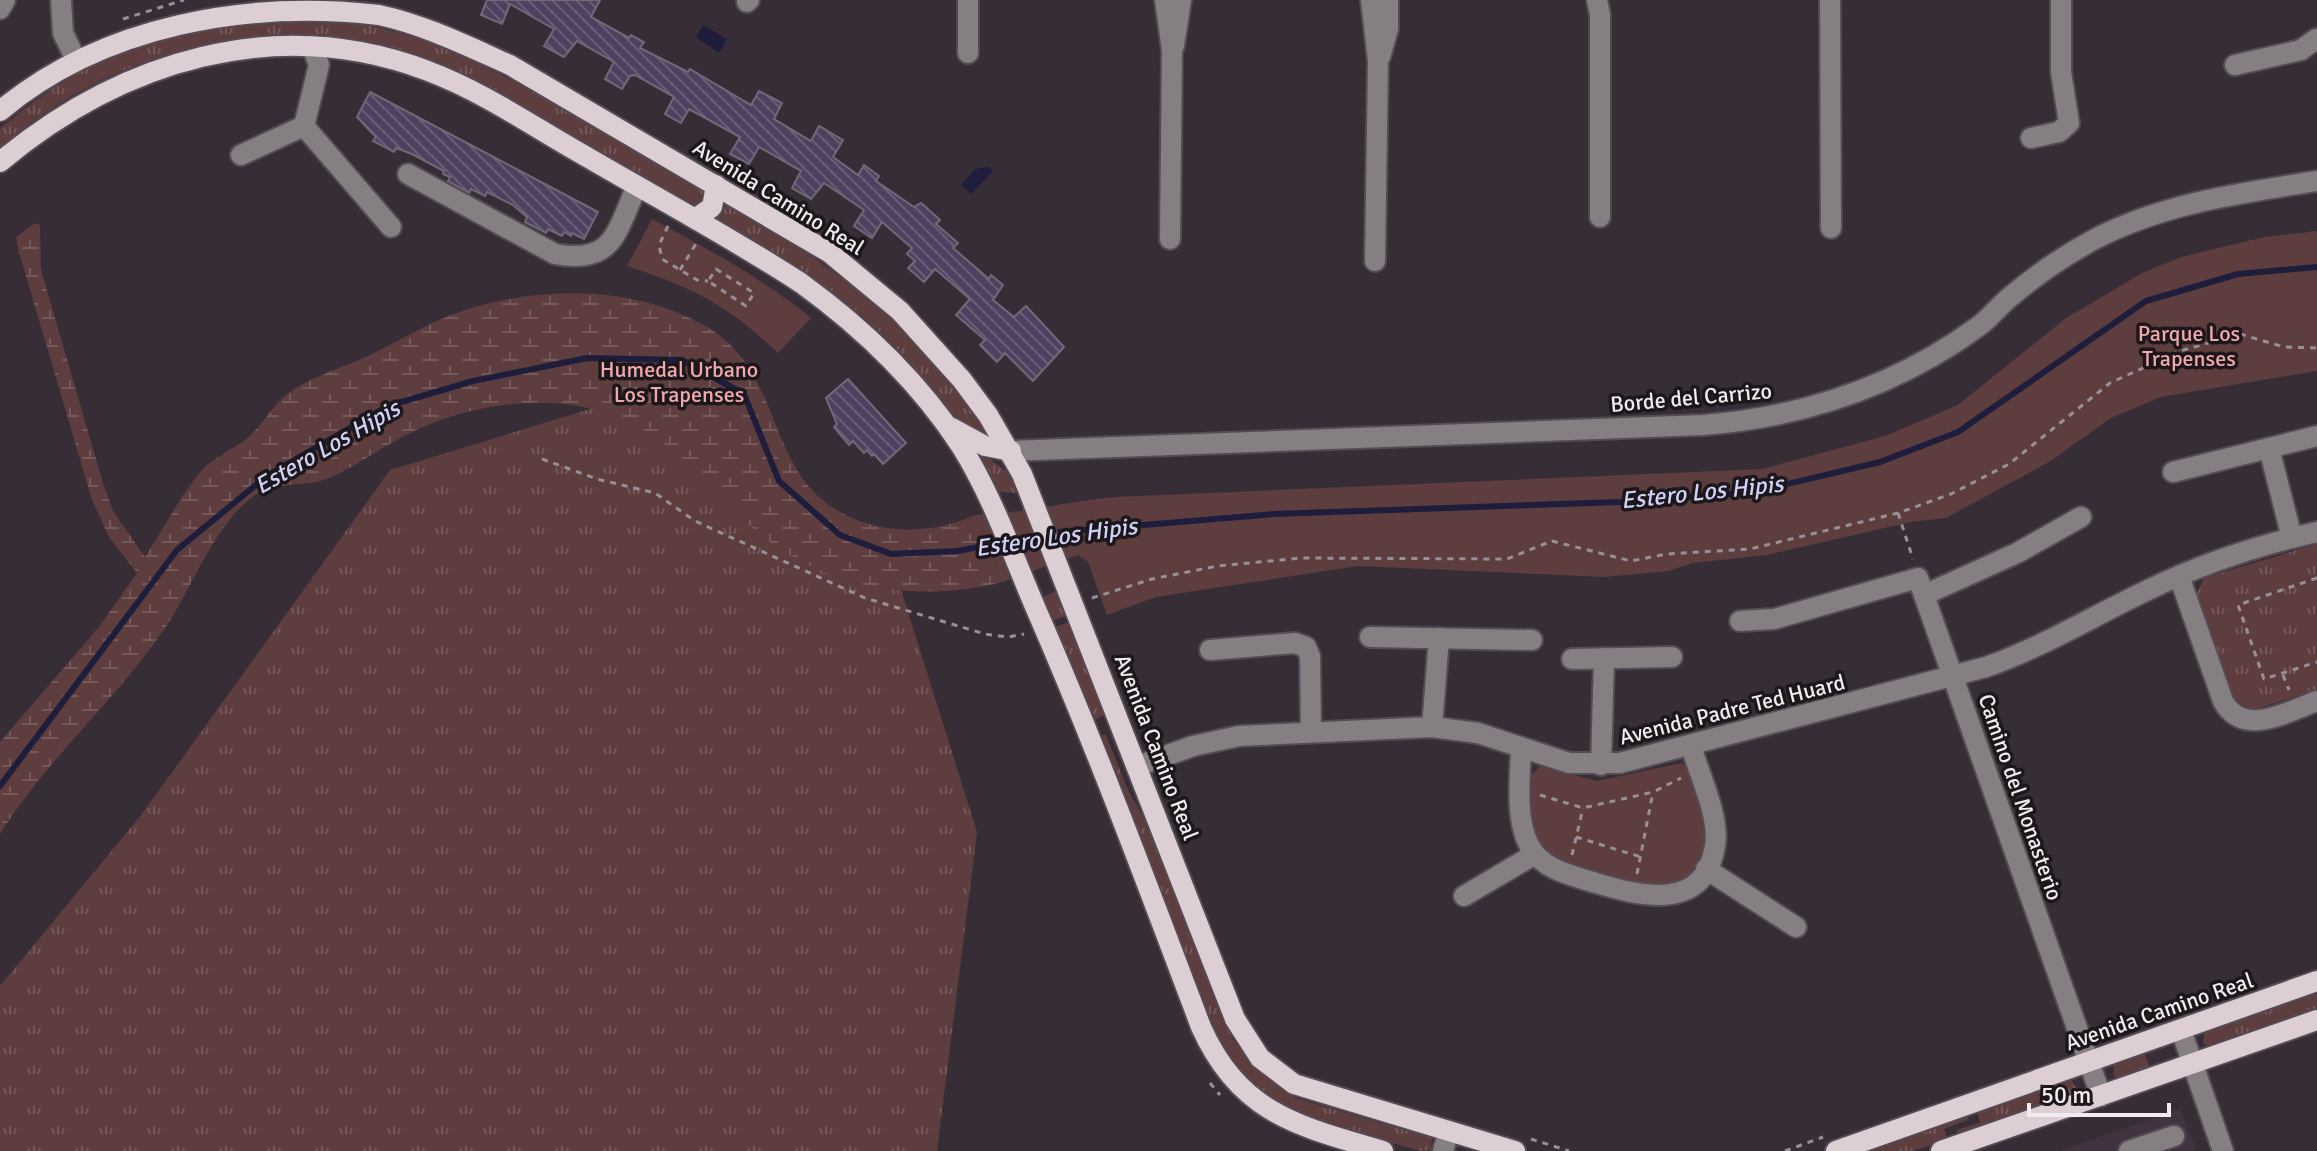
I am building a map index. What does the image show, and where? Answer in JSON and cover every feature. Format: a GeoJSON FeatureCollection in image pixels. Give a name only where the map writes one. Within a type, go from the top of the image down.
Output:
{"type":"FeatureCollection","features":[{"type":"Feature","properties":{"kind":"main road","name":"Avenida Camino Real"},"geometry":{"type":"LineString","coordinates":[[0,111],[76,60],[164,24],[237,9],[305,7],[379,15],[455,39],[510,65],[808,238],[878,291],[942,355],[1011,451],[1078,589],[1127,738],[1235,1019],[1260,1058],[1281,1077],[1307,1091],[1449,1131],[1471,1144],[1515,1151]]}},
{"type":"Feature","properties":{"kind":"main road"},"geometry":{"type":"LineString","coordinates":[[0,162],[85,101],[148,71],[226,50],[312,46],[383,57],[442,77],[637,186],[687,228],[801,283],[851,321],[898,367],[959,444],[990,501],[1034,626],[1088,731],[1201,1027],[1220,1066],[1243,1092],[1271,1113],[1383,1151]]}},
{"type":"Feature","properties":{"kind":"main road"},"geometry":{"type":"LineString","coordinates":[[687,228],[712,207],[716,185]]}},
{"type":"Feature","properties":{"kind":"main road"},"geometry":{"type":"LineString","coordinates":[[942,421],[985,446],[1011,451]]}},
{"type":"Feature","properties":{"kind":"main road"},"geometry":{"type":"LineString","coordinates":[[1088,731],[1106,728],[1127,738]]}},
{"type":"Feature","properties":{"kind":"main road","name":"Avenida Camino Real"},"geometry":{"type":"LineString","coordinates":[[1836,1151],[2317,981]]}},
{"type":"Feature","properties":{"kind":"main road"},"geometry":{"type":"LineString","coordinates":[[1941,1151],[2317,1020]]}},
{"type":"Feature","properties":{"kind":"street"},"geometry":{"type":"LineString","coordinates":[[0,9],[5,0]]}},
{"type":"Feature","properties":{"kind":"street"},"geometry":{"type":"LineString","coordinates":[[61,0],[63,33],[76,60]]}},
{"type":"Feature","properties":{"kind":"street"},"geometry":{"type":"LineString","coordinates":[[968,0],[968,53]]}},
{"type":"Feature","properties":{"kind":"street"},"geometry":{"type":"LineString","coordinates":[[1165,0],[1172,50],[1170,239]]}},
{"type":"Feature","properties":{"kind":"street"},"geometry":{"type":"LineString","coordinates":[[1172,50],[1179,31],[1181,0]]}},
{"type":"Feature","properties":{"kind":"street"},"geometry":{"type":"LineString","coordinates":[[1371,0],[1378,61],[1375,261]]}},
{"type":"Feature","properties":{"kind":"street"},"geometry":{"type":"LineString","coordinates":[[1378,61],[1388,29],[1388,0]]}},
{"type":"Feature","properties":{"kind":"street"},"geometry":{"type":"LineString","coordinates":[[1830,0],[1831,228]]}},
{"type":"Feature","properties":{"kind":"street"},"geometry":{"type":"LineString","coordinates":[[2031,138],[2059,132],[2069,123],[2061,72],[2061,0]]}},
{"type":"Feature","properties":{"kind":"street"},"geometry":{"type":"LineString","coordinates":[[1600,5],[1600,217]]}},
{"type":"Feature","properties":{"kind":"street"},"geometry":{"type":"LineString","coordinates":[[2235,65],[2301,50],[2317,39],[2312,28],[2317,19]]}},
{"type":"Feature","properties":{"kind":"street"},"geometry":{"type":"LineString","coordinates":[[304,126],[319,65],[312,46]]}},
{"type":"Feature","properties":{"kind":"street"},"geometry":{"type":"LineString","coordinates":[[241,155],[304,126]]}},
{"type":"Feature","properties":{"kind":"street"},"geometry":{"type":"LineString","coordinates":[[304,126],[391,227]]}},
{"type":"Feature","properties":{"kind":"street"},"geometry":{"type":"LineString","coordinates":[[408,174],[555,254],[569,256],[592,257],[605,250],[637,186]]}},
{"type":"Feature","properties":{"kind":"street","name":"Borde del Carrizo"},"geometry":{"type":"LineString","coordinates":[[1011,451],[1703,425],[1769,417],[1837,400],[1928,360],[1983,323],[2055,263],[2125,225],[2190,203],[2317,181]]}},
{"type":"Feature","properties":{"kind":"street"},"geometry":{"type":"LineString","coordinates":[[2173,472],[2317,436]]}},
{"type":"Feature","properties":{"kind":"street"},"geometry":{"type":"LineString","coordinates":[[2269,448],[2292,538]]}},
{"type":"Feature","properties":{"kind":"street"},"geometry":{"type":"LineString","coordinates":[[1740,621],[1774,619],[1921,586],[2017,553],[2081,517]]}},
{"type":"Feature","properties":{"kind":"street","name":"Avenida Padre Ted Huard"},"geometry":{"type":"LineString","coordinates":[[1138,766],[1224,738],[1432,727],[1478,733],[1569,763],[1601,765],[1691,746],[1953,676],[2036,648],[2179,576],[2317,532]]}},
{"type":"Feature","properties":{"kind":"street"},"geometry":{"type":"LineString","coordinates":[[2179,576],[2223,701],[2233,715],[2257,721],[2317,701]]}},
{"type":"Feature","properties":{"kind":"street","name":"Camino del Monasterio"},"geometry":{"type":"LineString","coordinates":[[1921,586],[2101,1096]]}},
{"type":"Feature","properties":{"kind":"street"},"geometry":{"type":"LineString","coordinates":[[1370,637],[1532,640]]}},
{"type":"Feature","properties":{"kind":"street"},"geometry":{"type":"LineString","coordinates":[[1432,727],[1439,638]]}},
{"type":"Feature","properties":{"kind":"street"},"geometry":{"type":"LineString","coordinates":[[1210,650],[1295,643],[1306,647],[1310,656],[1311,732]]}},
{"type":"Feature","properties":{"kind":"street"},"geometry":{"type":"LineString","coordinates":[[1572,659],[1672,657]]}},
{"type":"Feature","properties":{"kind":"street"},"geometry":{"type":"LineString","coordinates":[[1601,765],[1604,658]]}},
{"type":"Feature","properties":{"kind":"street"},"geometry":{"type":"LineString","coordinates":[[1521,748],[1525,835],[1535,854],[1553,869],[1651,897],[1677,893],[1698,879],[1706,869],[1715,838],[1691,746]]}},
{"type":"Feature","properties":{"kind":"street"},"geometry":{"type":"LineString","coordinates":[[1464,896],[1535,854]]}},
{"type":"Feature","properties":{"kind":"street"},"geometry":{"type":"LineString","coordinates":[[1706,869],[1796,927]]}},
{"type":"Feature","properties":{"kind":"street"},"geometry":{"type":"LineString","coordinates":[[2181,1030],[2223,1151]]}},
{"type":"Feature","properties":{"kind":"street"},"geometry":{"type":"LineString","coordinates":[[1443,1151],[1449,1131]]}},
{"type":"Feature","properties":{"kind":"street"},"geometry":{"type":"LineString","coordinates":[[2129,1151],[2174,1136]]}},
{"type":"Feature","properties":{"kind":"path"},"geometry":{"type":"LineString","coordinates":[[122,19],[184,0]]}},
{"type":"Feature","properties":{"kind":"path"},"geometry":{"type":"LineString","coordinates":[[658,218],[668,224],[687,228],[707,246]]}},
{"type":"Feature","properties":{"kind":"path"},"geometry":{"type":"LineString","coordinates":[[668,224],[658,252],[662,259],[708,281],[746,306],[754,293],[716,269],[708,281]]}},
{"type":"Feature","properties":{"kind":"path"},"geometry":{"type":"LineString","coordinates":[[680,270],[698,240]]}},
{"type":"Feature","properties":{"kind":"path"},"geometry":{"type":"LineString","coordinates":[[1092,598],[1152,579],[1218,566],[1301,558],[1507,559],[1552,541],[1631,561],[1667,554],[1750,549],[1898,513],[1951,494],[2009,464],[2110,383],[2180,351],[2240,334],[2284,347],[2317,348]]}},
{"type":"Feature","properties":{"kind":"path"},"geometry":{"type":"LineString","coordinates":[[542,459],[597,479],[655,493],[695,521],[865,598],[985,634],[1008,637],[1034,626]]}},
{"type":"Feature","properties":{"kind":"path"},"geometry":{"type":"LineString","coordinates":[[1898,513],[1921,586]]}},
{"type":"Feature","properties":{"kind":"path"},"geometry":{"type":"LineString","coordinates":[[2317,578],[2238,605],[2264,679],[2317,662]]}},
{"type":"Feature","properties":{"kind":"path"},"geometry":{"type":"LineString","coordinates":[[1078,589],[1092,598],[1095,606]]}},
{"type":"Feature","properties":{"kind":"path"},"geometry":{"type":"LineString","coordinates":[[1521,789],[1583,808],[1653,792],[1698,770]]}},
{"type":"Feature","properties":{"kind":"path"},"geometry":{"type":"LineString","coordinates":[[1632,893],[1653,792]]}},
{"type":"Feature","properties":{"kind":"path"},"geometry":{"type":"LineString","coordinates":[[1567,874],[1583,808]]}},
{"type":"Feature","properties":{"kind":"path"},"geometry":{"type":"LineString","coordinates":[[1576,837],[1641,857]]}},
{"type":"Feature","properties":{"kind":"shaded area"},"geometry":{"type":"Polygon","coordinates":[[[703,25],[727,39],[719,53],[696,37],[703,25]]]}},
{"type":"Feature","properties":{"kind":"shaded area"},"geometry":{"type":"Polygon","coordinates":[[[989,167],[993,171],[971,194],[961,185],[975,169],[989,167]]]}},
{"type":"Feature","properties":{"kind":"shaded area"},"geometry":{"type":"Polygon","coordinates":[[[2180,1109],[2196,1151],[2060,1151],[2180,1109]]]}},
{"type":"Feature","properties":{"kind":"green space"},"geometry":{"type":"Polygon","coordinates":[[[265,17],[356,22],[437,43],[523,86],[703,189],[706,197],[702,206],[694,206],[463,74],[403,53],[342,40],[281,37],[221,42],[162,56],[105,79],[51,109],[0,148],[0,128],[48,91],[100,60],[168,35],[265,17]]]}},
{"type":"Feature","properties":{"kind":"green space"},"geometry":{"type":"Polygon","coordinates":[[[725,203],[786,239],[870,300],[944,375],[973,411],[987,435],[975,432],[954,418],[912,365],[845,302],[769,249],[715,218],[724,212],[725,203]]]}},
{"type":"Feature","properties":{"kind":"green space"},"geometry":{"type":"Polygon","coordinates":[[[652,219],[754,277],[811,318],[778,353],[742,322],[708,299],[627,266],[652,219]]]}},
{"type":"Feature","properties":{"kind":"green space","name":"Humedal Urbano Los Trapenses"},"geometry":{"type":"Polygon","coordinates":[[[35,223],[40,225],[41,270],[103,483],[113,511],[145,557],[201,471],[250,436],[294,389],[449,316],[512,298],[580,293],[646,302],[707,327],[734,349],[753,375],[792,461],[809,487],[834,508],[882,527],[909,530],[936,527],[975,515],[1002,582],[932,592],[862,584],[828,574],[796,559],[767,540],[687,463],[658,439],[625,420],[571,405],[514,404],[485,408],[406,435],[329,478],[269,488],[251,498],[214,542],[175,612],[145,655],[39,780],[0,834],[0,742],[99,627],[137,573],[109,537],[92,500],[18,249],[16,237],[35,223]]]}},
{"type":"Feature","properties":{"kind":"green space","name":"Parque Los Trapenses"},"geometry":{"type":"Polygon","coordinates":[[[2317,231],[2317,371],[2161,397],[2111,418],[2049,462],[1946,518],[1911,522],[1767,555],[1693,563],[1669,571],[1604,577],[1358,566],[1156,597],[1107,615],[1088,562],[1078,555],[1002,582],[975,515],[1115,497],[1762,469],[1885,436],[1958,405],[2066,318],[2142,273],[2181,257],[2264,237],[2317,231]]]}},
{"type":"Feature","properties":{"kind":"green space"},"geometry":{"type":"Polygon","coordinates":[[[685,380],[734,472],[888,548],[977,832],[937,1151],[0,1151],[0,986],[142,814],[390,470],[685,380]]]}},
{"type":"Feature","properties":{"kind":"green space"},"geometry":{"type":"Polygon","coordinates":[[[982,453],[1011,475],[1019,493],[999,492],[978,455],[982,453]]]}},
{"type":"Feature","properties":{"kind":"green space"},"geometry":{"type":"Polygon","coordinates":[[[2317,544],[2317,690],[2252,710],[2234,700],[2197,594],[2204,578],[2317,544]]]}},
{"type":"Feature","properties":{"kind":"green space"},"geometry":{"type":"Polygon","coordinates":[[[1059,590],[1068,615],[1052,621],[1042,597],[1059,590]]]}},
{"type":"Feature","properties":{"kind":"green space"},"geometry":{"type":"Polygon","coordinates":[[[1071,621],[1106,714],[1094,720],[1055,627],[1071,621]]]}},
{"type":"Feature","properties":{"kind":"green space"},"geometry":{"type":"Polygon","coordinates":[[[1106,735],[1128,790],[1153,834],[1232,1038],[1252,1065],[1295,1098],[1432,1138],[1431,1150],[1421,1151],[1359,1134],[1300,1113],[1274,1099],[1250,1080],[1229,1057],[1212,1027],[1100,738],[1106,735]]]}},
{"type":"Feature","properties":{"kind":"green space"},"geometry":{"type":"Polygon","coordinates":[[[1681,763],[1689,769],[1706,827],[1705,853],[1694,872],[1673,885],[1652,890],[1555,861],[1534,836],[1528,779],[1540,766],[1597,781],[1681,763]]]}},
{"type":"Feature","properties":{"kind":"green space"},"geometry":{"type":"Polygon","coordinates":[[[2317,993],[2317,1008],[2209,1047],[2203,1043],[2204,1033],[2317,993]]]}},
{"type":"Feature","properties":{"kind":"green space"},"geometry":{"type":"Polygon","coordinates":[[[2144,1053],[2150,1067],[2119,1079],[2113,1075],[2114,1065],[2144,1053]]]}},
{"type":"Feature","properties":{"kind":"green space"},"geometry":{"type":"Polygon","coordinates":[[[2071,1080],[2078,1089],[2076,1094],[1958,1135],[1957,1130],[1980,1122],[1977,1113],[2071,1080]]]}},
{"type":"Feature","properties":{"kind":"green space"},"geometry":{"type":"Polygon","coordinates":[[[1967,1116],[1968,1120],[1944,1129],[1948,1139],[1913,1151],[1869,1151],[1967,1116]]]}},
{"type":"Feature","properties":{"kind":"building"},"geometry":{"type":"Polygon","coordinates":[[[487,0],[600,0],[591,17],[629,38],[631,35],[644,42],[640,48],[688,72],[690,69],[751,105],[759,91],[782,103],[774,119],[811,141],[819,126],[843,140],[833,157],[858,175],[864,165],[879,176],[876,181],[914,207],[921,203],[940,220],[936,224],[958,243],[953,248],[989,279],[991,275],[1003,285],[993,300],[1014,317],[1026,306],[1064,347],[1033,381],[1005,353],[997,362],[980,345],[985,340],[956,315],[970,299],[935,269],[924,282],[908,268],[915,261],[907,254],[912,248],[882,222],[872,238],[854,226],[864,210],[824,183],[811,199],[792,188],[801,171],[759,147],[749,164],[730,154],[740,137],[689,109],[681,123],[665,114],[674,97],[635,75],[630,76],[622,89],[605,79],[614,62],[577,41],[564,57],[544,46],[554,29],[510,4],[502,24],[481,15],[487,0]]]}},
{"type":"Feature","properties":{"kind":"building"},"geometry":{"type":"Polygon","coordinates":[[[370,92],[598,212],[584,239],[572,233],[571,236],[564,232],[562,236],[548,229],[546,233],[525,222],[527,217],[513,205],[487,192],[485,196],[471,189],[469,193],[448,181],[450,177],[443,174],[444,171],[412,154],[396,148],[394,152],[373,141],[376,137],[357,117],[370,92]]]}},
{"type":"Feature","properties":{"kind":"building"},"geometry":{"type":"Polygon","coordinates":[[[848,379],[906,443],[883,464],[874,454],[872,456],[867,450],[864,453],[853,441],[849,445],[834,427],[837,424],[826,398],[848,379]]]}},
{"type":"Feature","properties":{"kind":"waterway","name":"Estero Los Hipis"},"geometry":{"type":"LineString","coordinates":[[0,786],[177,550],[268,475],[388,406],[473,381],[587,358],[682,360],[744,394],[779,481],[840,535],[891,554],[957,551],[1060,532],[1274,514],[1621,502],[1754,492],[1880,462],[1958,432],[2146,301],[2238,274],[2317,267]]}}]}
